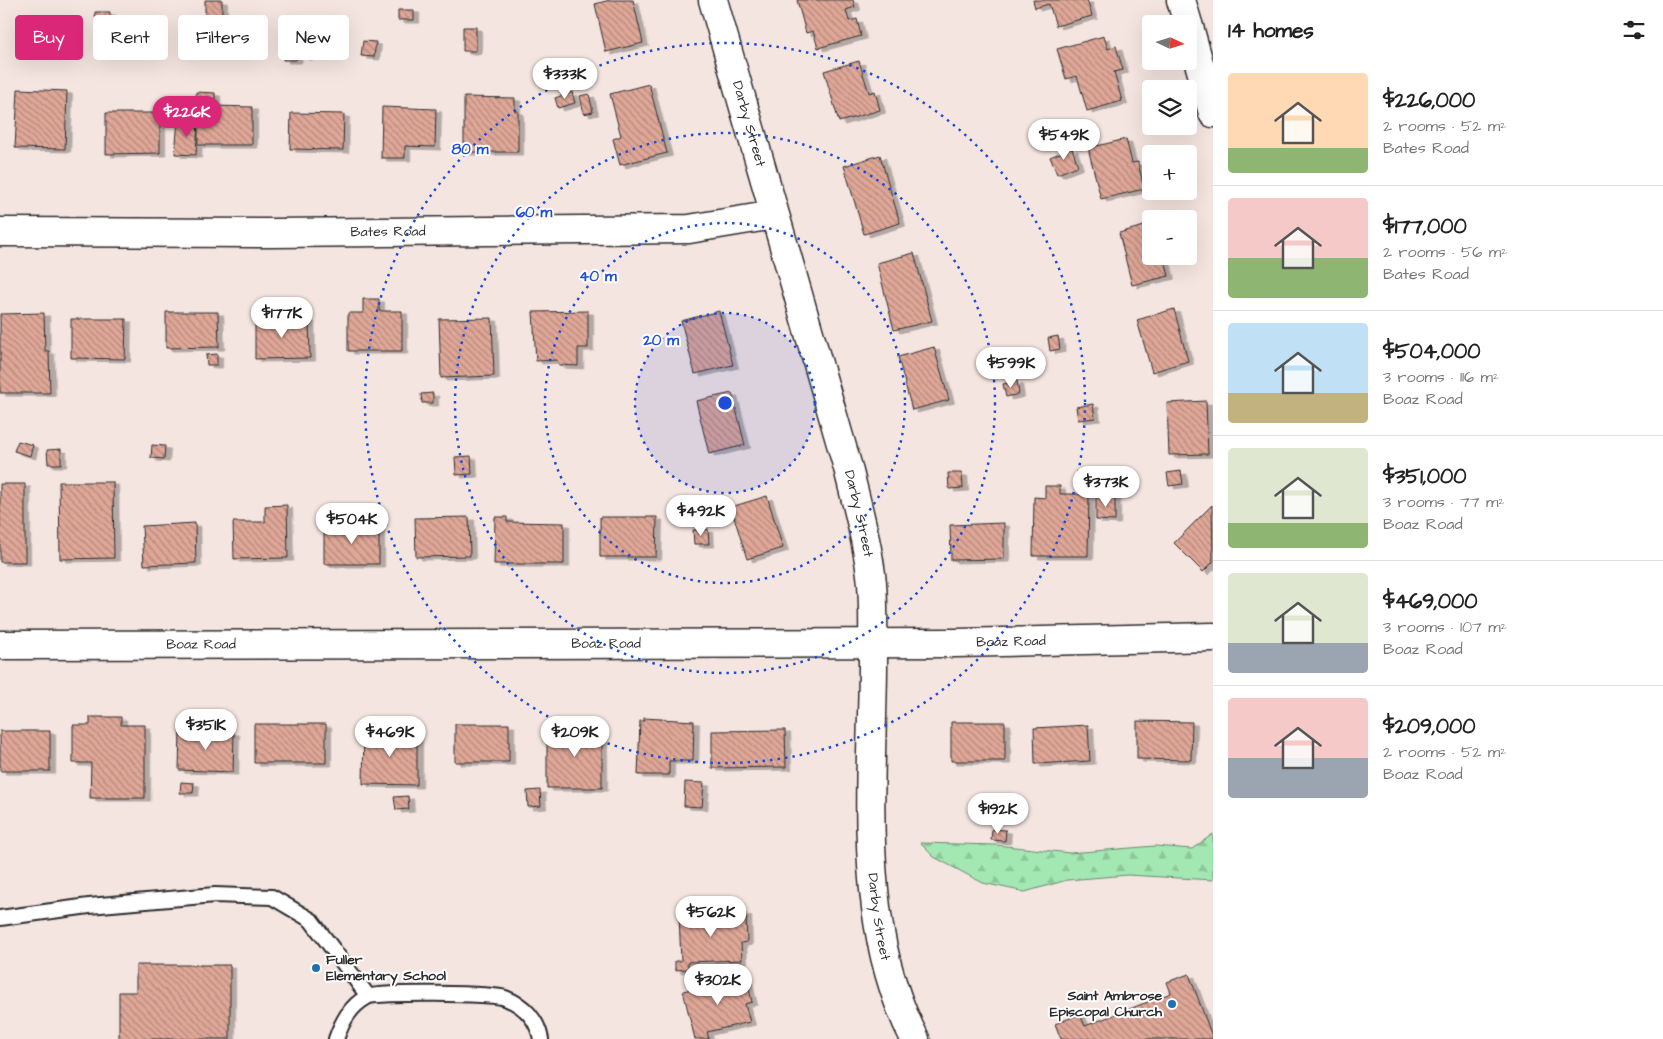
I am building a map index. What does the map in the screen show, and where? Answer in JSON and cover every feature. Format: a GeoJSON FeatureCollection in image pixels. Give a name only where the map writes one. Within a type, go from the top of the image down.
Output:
{"type":"FeatureCollection","features":[{"type":"Feature","properties":{"kind":"street","name":"Darby Street"},"geometry":{"type":"LineString","coordinates":[[713,0],[848,468],[863,530],[872,583],[872,869],[880,930],[888,964],[906,1022],[915,1039]]}},
{"type":"Feature","properties":{"kind":"street"},"geometry":{"type":"LineString","coordinates":[[1181,0],[1185,15]]}},
{"type":"Feature","properties":{"kind":"street"},"geometry":{"type":"LineString","coordinates":[[1198,59],[1213,113]]}},
{"type":"Feature","properties":{"kind":"street","name":"Bates Road"},"geometry":{"type":"LineString","coordinates":[[0,232],[689,229],[774,214]]}},
{"type":"Feature","properties":{"kind":"street","name":"Boaz Road"},"geometry":{"type":"LineString","coordinates":[[0,645],[956,643],[1213,637]]}},
{"type":"Feature","properties":{"kind":"lane"},"geometry":{"type":"LineString","coordinates":[[0,918],[89,906],[215,895],[272,897],[311,920],[368,996]]}},
{"type":"Feature","properties":{"kind":"lane"},"geometry":{"type":"LineString","coordinates":[[336,1039],[344,1016],[368,996],[397,993],[504,997],[528,1011],[541,1039]]}},
{"type":"Feature","properties":{"kind":"green space"},"geometry":{"type":"Polygon","coordinates":[[[1213,834],[1213,880],[1128,875],[1067,880],[1025,892],[983,883],[934,857],[920,843],[996,845],[1070,853],[1155,846],[1192,849],[1213,834]]]}},
{"type":"Feature","properties":{"kind":"building"},"geometry":{"type":"Polygon","coordinates":[[[205,0],[222,0],[222,15],[205,15],[205,0]]]}},
{"type":"Feature","properties":{"kind":"building"},"geometry":{"type":"Polygon","coordinates":[[[610,0],[633,0],[643,43],[606,52],[595,4],[610,0]]]}},
{"type":"Feature","properties":{"kind":"building"},"geometry":{"type":"Polygon","coordinates":[[[797,0],[853,0],[855,7],[846,10],[849,21],[857,19],[861,36],[818,48],[813,31],[806,33],[797,0]]]}},
{"type":"Feature","properties":{"kind":"building"},"geometry":{"type":"Polygon","coordinates":[[[1033,0],[1087,0],[1092,16],[1056,26],[1049,4],[1035,8],[1033,0]]]}},
{"type":"Feature","properties":{"kind":"building"},"geometry":{"type":"Polygon","coordinates":[[[398,10],[414,10],[414,20],[398,20],[398,10]]]}},
{"type":"Feature","properties":{"kind":"building"},"geometry":{"type":"Polygon","coordinates":[[[95,12],[110,12],[110,15],[95,15],[95,12]]]}},
{"type":"Feature","properties":{"kind":"building"},"geometry":{"type":"Polygon","coordinates":[[[463,27],[476,27],[476,51],[463,51],[463,27]]]}},
{"type":"Feature","properties":{"kind":"building"},"geometry":{"type":"Polygon","coordinates":[[[1104,36],[1108,49],[1116,46],[1123,70],[1114,72],[1122,101],[1087,111],[1077,76],[1066,79],[1057,49],[1104,36]]]}},
{"type":"Feature","properties":{"kind":"building"},"geometry":{"type":"Polygon","coordinates":[[[363,41],[376,42],[374,57],[361,56],[363,41]]]}},
{"type":"Feature","properties":{"kind":"building"},"geometry":{"type":"Polygon","coordinates":[[[859,61],[869,93],[875,91],[880,110],[839,122],[824,71],[859,61]]]}},
{"type":"Feature","properties":{"kind":"building"},"geometry":{"type":"Polygon","coordinates":[[[649,84],[667,153],[620,165],[613,139],[621,136],[610,94],[649,84]]]}},
{"type":"Feature","properties":{"kind":"building"},"geometry":{"type":"Polygon","coordinates":[[[18,89],[67,91],[65,149],[15,148],[18,89]]]}},
{"type":"Feature","properties":{"kind":"building"},"geometry":{"type":"Polygon","coordinates":[[[196,92],[215,93],[215,106],[252,107],[252,145],[198,145],[196,92]]]}},
{"type":"Feature","properties":{"kind":"building"},"geometry":{"type":"Polygon","coordinates":[[[572,92],[575,103],[558,108],[555,98],[572,92]]]}},
{"type":"Feature","properties":{"kind":"building"},"geometry":{"type":"Polygon","coordinates":[[[589,94],[593,112],[584,114],[580,96],[589,94]]]}},
{"type":"Feature","properties":{"kind":"building"},"geometry":{"type":"Polygon","coordinates":[[[464,97],[515,98],[515,111],[518,111],[518,152],[464,152],[464,97]]]}},
{"type":"Feature","properties":{"kind":"building"},"geometry":{"type":"Polygon","coordinates":[[[382,107],[436,109],[435,147],[405,146],[405,158],[381,158],[382,107]]]}},
{"type":"Feature","properties":{"kind":"building"},"geometry":{"type":"Polygon","coordinates":[[[106,113],[160,113],[160,153],[106,154],[106,113]]]}},
{"type":"Feature","properties":{"kind":"building"},"geometry":{"type":"Polygon","coordinates":[[[291,113],[344,114],[343,150],[290,149],[291,113]]]}},
{"type":"Feature","properties":{"kind":"building"},"geometry":{"type":"Polygon","coordinates":[[[178,120],[198,121],[196,155],[175,154],[178,120]]]}},
{"type":"Feature","properties":{"kind":"building"},"geometry":{"type":"Polygon","coordinates":[[[1126,139],[1132,163],[1138,162],[1142,189],[1101,199],[1088,148],[1126,139]]]}},
{"type":"Feature","properties":{"kind":"building"},"geometry":{"type":"Polygon","coordinates":[[[1072,148],[1078,166],[1057,174],[1050,157],[1072,148]]]}},
{"type":"Feature","properties":{"kind":"building"},"geometry":{"type":"Polygon","coordinates":[[[880,155],[900,223],[864,234],[844,166],[880,155]]]}},
{"type":"Feature","properties":{"kind":"building"},"geometry":{"type":"Polygon","coordinates":[[[1142,227],[1142,265],[1166,265],[1169,276],[1132,285],[1119,233],[1142,227]]]}},
{"type":"Feature","properties":{"kind":"building"},"geometry":{"type":"Polygon","coordinates":[[[914,253],[932,321],[894,330],[877,263],[914,253]]]}},
{"type":"Feature","properties":{"kind":"building"},"geometry":{"type":"Polygon","coordinates":[[[363,299],[379,299],[379,311],[402,311],[402,351],[348,351],[348,313],[363,313],[363,299]]]}},
{"type":"Feature","properties":{"kind":"building"},"geometry":{"type":"Polygon","coordinates":[[[1174,309],[1188,361],[1152,372],[1137,320],[1174,309]]]}},
{"type":"Feature","properties":{"kind":"building"},"geometry":{"type":"Polygon","coordinates":[[[588,311],[588,348],[578,348],[578,366],[559,365],[557,360],[536,361],[533,312],[588,311]]]}},
{"type":"Feature","properties":{"kind":"building"},"geometry":{"type":"Polygon","coordinates":[[[719,311],[733,365],[695,374],[681,321],[719,311]]]}},
{"type":"Feature","properties":{"kind":"building"},"geometry":{"type":"Polygon","coordinates":[[[166,312],[218,312],[219,347],[166,348],[166,312]]]}},
{"type":"Feature","properties":{"kind":"building"},"geometry":{"type":"Polygon","coordinates":[[[44,313],[45,351],[49,351],[50,393],[0,393],[0,314],[44,313]]]}},
{"type":"Feature","properties":{"kind":"building"},"geometry":{"type":"Polygon","coordinates":[[[492,318],[494,376],[441,378],[439,319],[492,318]]]}},
{"type":"Feature","properties":{"kind":"building"},"geometry":{"type":"Polygon","coordinates":[[[71,319],[126,319],[125,359],[71,358],[71,319]]]}},
{"type":"Feature","properties":{"kind":"building"},"geometry":{"type":"Polygon","coordinates":[[[255,319],[309,319],[310,358],[255,359],[255,319]]]}},
{"type":"Feature","properties":{"kind":"building"},"geometry":{"type":"Polygon","coordinates":[[[1058,336],[1060,349],[1050,351],[1048,338],[1058,336]]]}},
{"type":"Feature","properties":{"kind":"building"},"geometry":{"type":"Polygon","coordinates":[[[934,347],[949,400],[912,410],[898,357],[934,347]]]}},
{"type":"Feature","properties":{"kind":"building"},"geometry":{"type":"Polygon","coordinates":[[[217,354],[217,365],[207,365],[206,355],[217,354]]]}},
{"type":"Feature","properties":{"kind":"building"},"geometry":{"type":"Polygon","coordinates":[[[1011,363],[1014,375],[1001,378],[999,365],[1011,363]]]}},
{"type":"Feature","properties":{"kind":"building"},"geometry":{"type":"Polygon","coordinates":[[[1017,381],[1019,394],[1006,397],[1003,384],[1017,381]]]}},
{"type":"Feature","properties":{"kind":"building"},"geometry":{"type":"Polygon","coordinates":[[[433,393],[433,403],[422,403],[421,394],[433,393]]]}},
{"type":"Feature","properties":{"kind":"building"},"geometry":{"type":"Polygon","coordinates":[[[732,393],[745,445],[709,454],[696,401],[732,393]]]}},
{"type":"Feature","properties":{"kind":"building"},"geometry":{"type":"Polygon","coordinates":[[[1206,401],[1208,454],[1169,455],[1167,403],[1206,401]]]}},
{"type":"Feature","properties":{"kind":"building"},"geometry":{"type":"Polygon","coordinates":[[[1093,404],[1095,418],[1078,420],[1076,407],[1093,404]]]}},
{"type":"Feature","properties":{"kind":"building"},"geometry":{"type":"Polygon","coordinates":[[[18,441],[33,445],[30,456],[14,451],[18,441]]]}},
{"type":"Feature","properties":{"kind":"building"},"geometry":{"type":"Polygon","coordinates":[[[152,445],[165,446],[164,459],[151,458],[152,445]]]}},
{"type":"Feature","properties":{"kind":"building"},"geometry":{"type":"Polygon","coordinates":[[[61,449],[61,464],[48,464],[47,450],[61,449]]]}},
{"type":"Feature","properties":{"kind":"building"},"geometry":{"type":"Polygon","coordinates":[[[471,456],[472,474],[456,475],[455,457],[471,456]]]}},
{"type":"Feature","properties":{"kind":"building"},"geometry":{"type":"Polygon","coordinates":[[[1181,471],[1183,484],[1169,486],[1167,473],[1181,471]]]}},
{"type":"Feature","properties":{"kind":"building"},"geometry":{"type":"Polygon","coordinates":[[[948,473],[962,473],[963,488],[949,489],[948,473]]]}},
{"type":"Feature","properties":{"kind":"building"},"geometry":{"type":"Polygon","coordinates":[[[59,482],[113,482],[114,558],[60,559],[59,482]]]}},
{"type":"Feature","properties":{"kind":"building"},"geometry":{"type":"Polygon","coordinates":[[[0,484],[25,484],[25,562],[0,562],[0,484]]]}},
{"type":"Feature","properties":{"kind":"building"},"geometry":{"type":"Polygon","coordinates":[[[1045,486],[1060,486],[1060,494],[1089,494],[1088,556],[1033,556],[1034,497],[1045,498],[1045,486]]]}},
{"type":"Feature","properties":{"kind":"building"},"geometry":{"type":"Polygon","coordinates":[[[767,496],[783,548],[747,559],[731,507],[767,496]]]}},
{"type":"Feature","properties":{"kind":"building"},"geometry":{"type":"Polygon","coordinates":[[[1096,496],[1115,496],[1115,521],[1096,520],[1096,496]]]}},
{"type":"Feature","properties":{"kind":"building"},"geometry":{"type":"Polygon","coordinates":[[[287,505],[288,558],[234,559],[233,522],[265,522],[265,506],[287,505]]]}},
{"type":"Feature","properties":{"kind":"building"},"geometry":{"type":"Polygon","coordinates":[[[1212,505],[1213,562],[1203,572],[1174,543],[1212,505]]]}},
{"type":"Feature","properties":{"kind":"building"},"geometry":{"type":"Polygon","coordinates":[[[469,517],[470,556],[416,557],[415,518],[469,517]]]}},
{"type":"Feature","properties":{"kind":"building"},"geometry":{"type":"Polygon","coordinates":[[[495,517],[507,517],[507,522],[564,523],[564,564],[494,564],[495,517]]]}},
{"type":"Feature","properties":{"kind":"building"},"geometry":{"type":"Polygon","coordinates":[[[600,517],[657,517],[656,557],[600,557],[600,517]]]}},
{"type":"Feature","properties":{"kind":"building"},"geometry":{"type":"Polygon","coordinates":[[[195,523],[196,563],[144,565],[142,526],[195,523]]]}},
{"type":"Feature","properties":{"kind":"building"},"geometry":{"type":"Polygon","coordinates":[[[1004,523],[1004,559],[951,560],[950,525],[1004,523]]]}},
{"type":"Feature","properties":{"kind":"building"},"geometry":{"type":"Polygon","coordinates":[[[379,525],[379,564],[324,564],[324,526],[379,525]]]}},
{"type":"Feature","properties":{"kind":"building"},"geometry":{"type":"Polygon","coordinates":[[[708,529],[709,544],[694,544],[693,530],[708,529]]]}},
{"type":"Feature","properties":{"kind":"building"},"geometry":{"type":"Polygon","coordinates":[[[90,717],[121,717],[121,725],[145,725],[145,798],[90,798],[91,763],[73,763],[73,725],[90,725],[90,717]]]}},
{"type":"Feature","properties":{"kind":"building"},"geometry":{"type":"Polygon","coordinates":[[[644,718],[694,721],[693,761],[669,761],[669,775],[638,775],[640,721],[644,721],[644,718]]]}},
{"type":"Feature","properties":{"kind":"building"},"geometry":{"type":"Polygon","coordinates":[[[1137,721],[1192,722],[1191,760],[1137,759],[1137,721]]]}},
{"type":"Feature","properties":{"kind":"building"},"geometry":{"type":"Polygon","coordinates":[[[951,722],[1005,722],[1005,761],[951,761],[951,722]]]}},
{"type":"Feature","properties":{"kind":"building"},"geometry":{"type":"Polygon","coordinates":[[[254,724],[326,724],[326,763],[254,763],[254,724]]]}},
{"type":"Feature","properties":{"kind":"building"},"geometry":{"type":"Polygon","coordinates":[[[455,724],[509,724],[509,762],[455,762],[455,724]]]}},
{"type":"Feature","properties":{"kind":"building"},"geometry":{"type":"Polygon","coordinates":[[[1088,725],[1090,761],[1035,764],[1034,728],[1088,725]]]}},
{"type":"Feature","properties":{"kind":"building"},"geometry":{"type":"Polygon","coordinates":[[[602,727],[602,788],[547,788],[547,728],[602,727]]]}},
{"type":"Feature","properties":{"kind":"building"},"geometry":{"type":"Polygon","coordinates":[[[180,730],[234,732],[233,772],[179,770],[180,730]]]}},
{"type":"Feature","properties":{"kind":"building"},"geometry":{"type":"Polygon","coordinates":[[[364,730],[417,731],[417,785],[363,784],[364,730]]]}},
{"type":"Feature","properties":{"kind":"building"},"geometry":{"type":"Polygon","coordinates":[[[785,730],[786,767],[712,768],[712,731],[785,730]]]}},
{"type":"Feature","properties":{"kind":"building"},"geometry":{"type":"Polygon","coordinates":[[[0,731],[50,731],[50,771],[0,771],[0,731]]]}},
{"type":"Feature","properties":{"kind":"building"},"geometry":{"type":"Polygon","coordinates":[[[181,782],[194,783],[193,793],[180,793],[181,782]]]}},
{"type":"Feature","properties":{"kind":"building"},"geometry":{"type":"Polygon","coordinates":[[[685,782],[704,783],[702,807],[684,806],[685,782]]]}},
{"type":"Feature","properties":{"kind":"building"},"geometry":{"type":"Polygon","coordinates":[[[540,790],[541,806],[528,807],[527,791],[540,790]]]}},
{"type":"Feature","properties":{"kind":"building"},"geometry":{"type":"Polygon","coordinates":[[[408,796],[409,809],[396,810],[394,797],[408,796]]]}},
{"type":"Feature","properties":{"kind":"building"},"geometry":{"type":"Polygon","coordinates":[[[992,829],[1006,830],[1005,841],[991,840],[992,829]]]}},
{"type":"Feature","properties":{"kind":"building"},"geometry":{"type":"Polygon","coordinates":[[[746,913],[747,942],[741,943],[742,960],[688,962],[688,969],[675,970],[675,961],[681,961],[679,916],[746,913]]]}},
{"type":"Feature","properties":{"kind":"building"},"geometry":{"type":"Polygon","coordinates":[[[136,965],[230,965],[230,1039],[119,1039],[119,992],[136,992],[136,965]]]}},
{"type":"Feature","properties":{"kind":"building","name":"Saint Ambrose Episcopal Church"},"geometry":{"type":"Polygon","coordinates":[[[1189,974],[1213,1039],[1061,1039],[1055,1024],[1080,1014],[1085,1026],[1171,993],[1167,982],[1189,974]]]}},
{"type":"Feature","properties":{"kind":"building"},"geometry":{"type":"Polygon","coordinates":[[[746,976],[752,1002],[745,1004],[750,1022],[707,1032],[709,1039],[695,1039],[683,991],[746,976]]]}},
{"type":"Feature","properties":{"kind":"place","name":"Fuller Elementary School"},"geometry":{"type":"Point","coordinates":[316,968]}},
{"type":"Feature","properties":{"kind":"place","name":"Saint Ambrose Episcopal Church"},"geometry":{"type":"Point","coordinates":[1172,1004]}}]}
